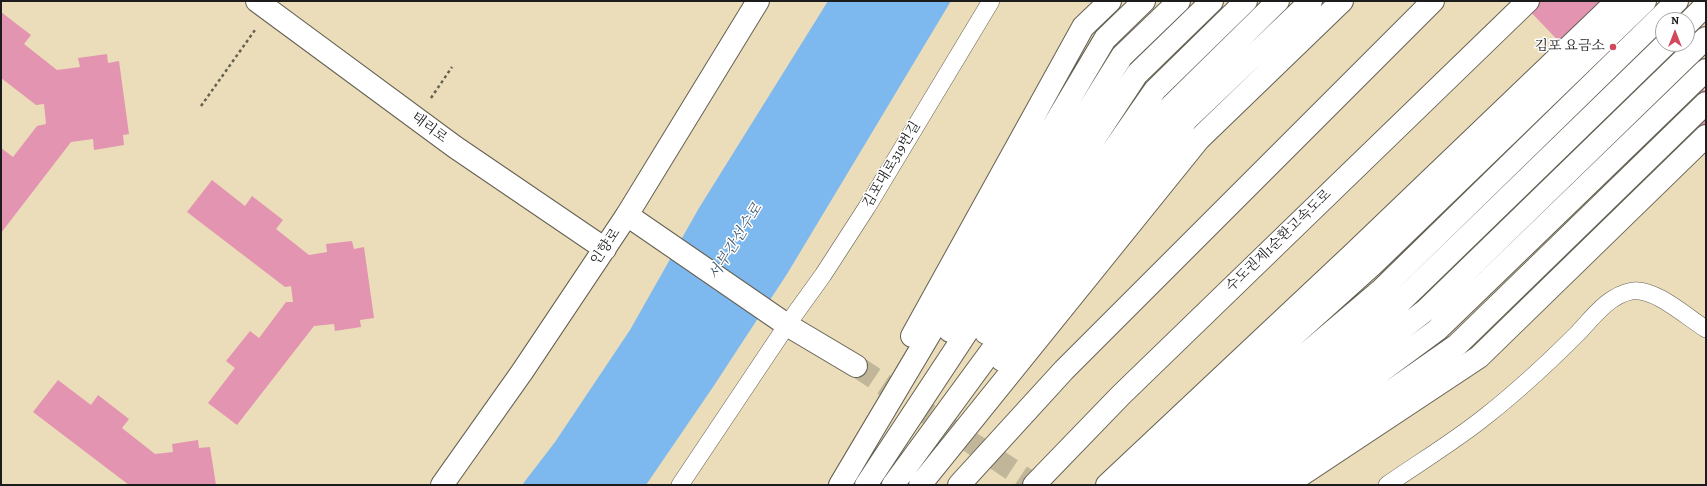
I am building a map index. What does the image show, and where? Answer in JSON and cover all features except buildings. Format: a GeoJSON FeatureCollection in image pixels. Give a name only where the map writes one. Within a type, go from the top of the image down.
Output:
{"type":"FeatureCollection","features":[{"type":"Feature","properties":{"kind":"main road","name":"인향로"},"geometry":{"type":"LineString","coordinates":[[442,485],[522,372],[627,216],[758,1]]}},
{"type":"Feature","properties":{"kind":"main road"},"geometry":{"type":"LineString","coordinates":[[828,485],[1083,27],[1110,1]]}},
{"type":"Feature","properties":{"kind":"main road"},"geometry":{"type":"LineString","coordinates":[[840,485],[1105,39],[1144,1]]}},
{"type":"Feature","properties":{"kind":"main road"},"geometry":{"type":"LineString","coordinates":[[853,485],[1122,56],[1178,1]]}},
{"type":"Feature","properties":{"kind":"main road"},"geometry":{"type":"LineString","coordinates":[[866,485],[1137,74],[1212,1]]}},
{"type":"Feature","properties":{"kind":"main road"},"geometry":{"type":"LineString","coordinates":[[880,485],[1155,90],[1246,1]]}},
{"type":"Feature","properties":{"kind":"main road"},"geometry":{"type":"LineString","coordinates":[[893,485],[1170,107],[1278,1]]}},
{"type":"Feature","properties":{"kind":"main road"},"geometry":{"type":"LineString","coordinates":[[906,485],[1187,119],[1311,1]]}},
{"type":"Feature","properties":{"kind":"main road"},"geometry":{"type":"LineString","coordinates":[[920,485],[1199,139],[1342,1]]}},
{"type":"Feature","properties":{"kind":"main road"},"geometry":{"type":"LineString","coordinates":[[959,485],[1064,370],[1433,1]]}},
{"type":"Feature","properties":{"kind":"main road","name":"수도권제1순환고속도로"},"geometry":{"type":"LineString","coordinates":[[1034,485],[1121,395],[1528,1]]}},
{"type":"Feature","properties":{"kind":"main road"},"geometry":{"type":"LineString","coordinates":[[1107,485],[1355,252],[1617,1]]}},
{"type":"Feature","properties":{"kind":"main road"},"geometry":{"type":"LineString","coordinates":[[1127,485],[1372,265],[1645,1]]}},
{"type":"Feature","properties":{"kind":"main road"},"geometry":{"type":"LineString","coordinates":[[1152,485],[1380,291],[1676,1]]}},
{"type":"Feature","properties":{"kind":"main road","name":"태리로"},"geometry":{"type":"LineString","coordinates":[[268,4],[455,147],[605,249]]}},
{"type":"Feature","properties":{"kind":"main road"},"geometry":{"type":"LineString","coordinates":[[1695,16],[1706,5]]}},
{"type":"Feature","properties":{"kind":"main road"},"geometry":{"type":"LineString","coordinates":[[1200,485],[1426,310],[1706,38]]}},
{"type":"Feature","properties":{"kind":"main road"},"geometry":{"type":"LineString","coordinates":[[1176,485],[1393,309],[1658,52]]}},
{"type":"Feature","properties":{"kind":"main road"},"geometry":{"type":"LineString","coordinates":[[1227,485],[1437,330],[1706,70]]}},
{"type":"Feature","properties":{"kind":"main road"},"geometry":{"type":"LineString","coordinates":[[1257,485],[1457,345],[1706,102]]}},
{"type":"Feature","properties":{"kind":"main road"},"geometry":{"type":"LineString","coordinates":[[1286,485],[1479,356],[1706,136]]}},
{"type":"Feature","properties":{"kind":"main road"},"geometry":{"type":"LineString","coordinates":[[627,216],[787,325],[856,366]]}},
{"type":"Feature","properties":{"kind":"lane","name":"김포대로319번길"},"geometry":{"type":"LineString","coordinates":[[680,485],[867,208],[991,1]]}},
{"type":"Feature","properties":{"kind":"lane"},"geometry":{"type":"LineString","coordinates":[[1387,485],[1485,417],[1540,370],[1597,313],[1612,300],[1623,294],[1634,291],[1648,293],[1666,302],[1706,329]]}},
{"type":"Feature","properties":{"kind":"path"},"geometry":{"type":"LineString","coordinates":[[201,106],[268,4]]}},
{"type":"Feature","properties":{"kind":"path"},"geometry":{"type":"LineString","coordinates":[[417,119],[452,67]]}},
{"type":"Feature","properties":{"kind":"water","name":"서부간선수로"},"geometry":{"type":"Polygon","coordinates":[[[828,1],[951,1],[787,274],[713,387],[646,485],[522,485],[555,442],[630,330],[699,208],[828,1]]]}},
{"type":"Feature","properties":{"kind":"tunnel"},"geometry":{"type":"LineString","coordinates":[[856,366],[1035,485]]}},
{"type":"Feature","properties":{"kind":"place","name":"김포 요금소"},"geometry":{"type":"Point","coordinates":[1613,47]}}]}
